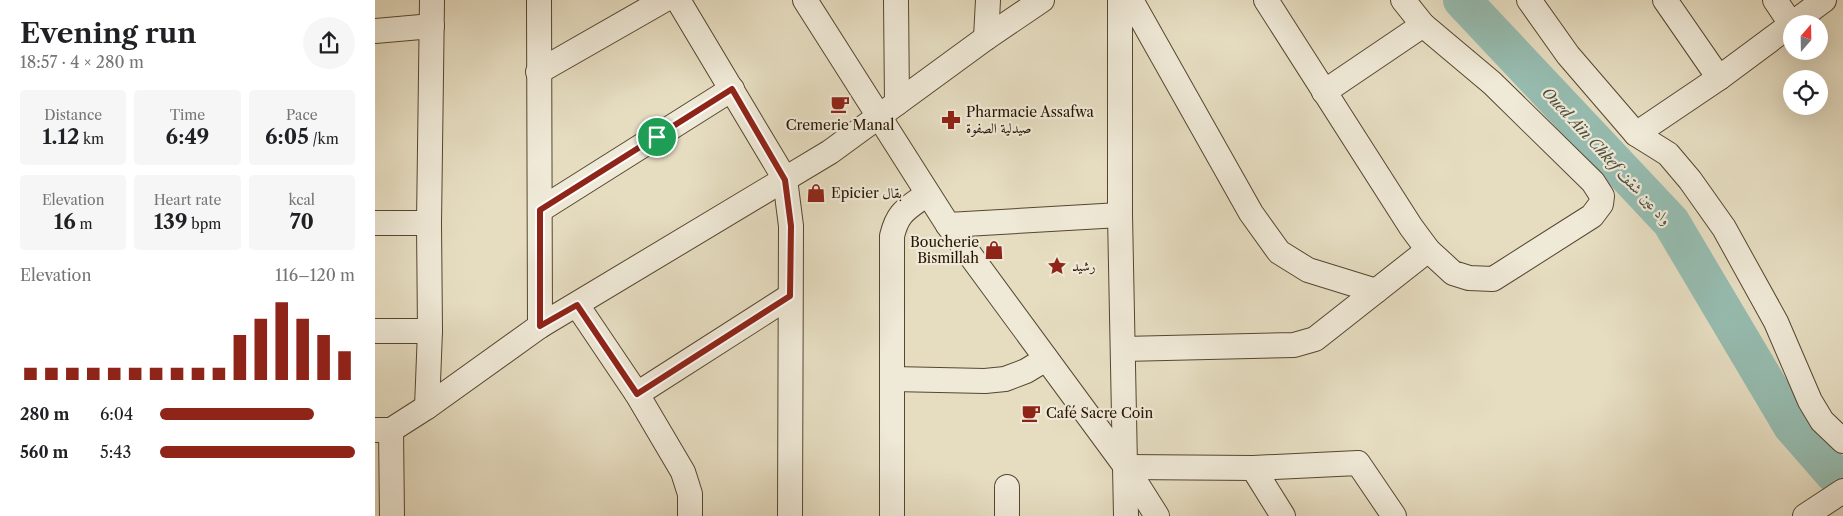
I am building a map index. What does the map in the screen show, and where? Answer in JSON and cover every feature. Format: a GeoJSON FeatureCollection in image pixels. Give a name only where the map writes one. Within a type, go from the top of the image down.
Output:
{"type":"FeatureCollection","features":[{"type":"Feature","properties":{"kind":"street"},"geometry":{"type":"LineString","coordinates":[[427,407],[430,331],[429,223],[432,0]]}},
{"type":"Feature","properties":{"kind":"street"},"geometry":{"type":"LineString","coordinates":[[539,0],[540,326]]}},
{"type":"Feature","properties":{"kind":"street"},"geometry":{"type":"LineString","coordinates":[[538,72],[664,0]]}},
{"type":"Feature","properties":{"kind":"street"},"geometry":{"type":"LineString","coordinates":[[679,0],[785,180],[791,226],[790,516]]}},
{"type":"Feature","properties":{"kind":"street"},"geometry":{"type":"LineString","coordinates":[[805,0],[947,226],[1126,467],[1157,516]]}},
{"type":"Feature","properties":{"kind":"street"},"geometry":{"type":"LineString","coordinates":[[896,0],[897,103]]}},
{"type":"Feature","properties":{"kind":"street"},"geometry":{"type":"LineString","coordinates":[[986,38],[988,0]]}},
{"type":"Feature","properties":{"kind":"street"},"geometry":{"type":"LineString","coordinates":[[392,516],[383,430],[427,407],[540,326],[830,152],[1041,0]]}},
{"type":"Feature","properties":{"kind":"street"},"geometry":{"type":"LineString","coordinates":[[1120,0],[1126,516]]}},
{"type":"Feature","properties":{"kind":"street"},"geometry":{"type":"LineString","coordinates":[[1131,0],[1251,213],[1279,252],[1308,270],[1375,291]]}},
{"type":"Feature","properties":{"kind":"street"},"geometry":{"type":"LineString","coordinates":[[1266,0],[1411,227],[1428,250],[1453,272],[1469,278],[1493,279],[1593,216],[1601,204],[1602,196],[1593,182],[1492,83],[1423,25],[1403,0]]}},
{"type":"Feature","properties":{"kind":"street"},"geometry":{"type":"LineString","coordinates":[[1529,0],[1567,55],[1636,134],[1668,154],[1690,180],[1725,228],[1776,322],[1810,401],[1822,421],[1843,441]]}},
{"type":"Feature","properties":{"kind":"street"},"geometry":{"type":"LineString","coordinates":[[1665,0],[1719,78]]}},
{"type":"Feature","properties":{"kind":"street"},"geometry":{"type":"LineString","coordinates":[[1775,0],[1785,15]]}},
{"type":"Feature","properties":{"kind":"street"},"geometry":{"type":"LineString","coordinates":[[1803,15],[1824,0]]}},
{"type":"Feature","properties":{"kind":"street"},"geometry":{"type":"LineString","coordinates":[[1324,92],[1423,25]]}},
{"type":"Feature","properties":{"kind":"street"},"geometry":{"type":"LineString","coordinates":[[375,31],[432,26]]}},
{"type":"Feature","properties":{"kind":"street"},"geometry":{"type":"LineString","coordinates":[[1636,134],[1719,78],[1783,30]]}},
{"type":"Feature","properties":{"kind":"street"},"geometry":{"type":"LineString","coordinates":[[540,210],[732,89]]}},
{"type":"Feature","properties":{"kind":"street"},"geometry":{"type":"LineString","coordinates":[[892,516],[892,236],[895,222],[900,214],[927,194]]}},
{"type":"Feature","properties":{"kind":"street"},"geometry":{"type":"LineString","coordinates":[[947,226],[1121,215]]}},
{"type":"Feature","properties":{"kind":"street"},"geometry":{"type":"LineString","coordinates":[[375,223],[429,223]]}},
{"type":"Feature","properties":{"kind":"street"},"geometry":{"type":"LineString","coordinates":[[1123,349],[1294,345],[1315,339],[1428,250]]}},
{"type":"Feature","properties":{"kind":"street"},"geometry":{"type":"LineString","coordinates":[[637,394],[790,296]]}},
{"type":"Feature","properties":{"kind":"street"},"geometry":{"type":"LineString","coordinates":[[577,305],[637,394],[683,472],[690,494],[690,516]]}},
{"type":"Feature","properties":{"kind":"street"},"geometry":{"type":"LineString","coordinates":[[375,331],[430,331]]}},
{"type":"Feature","properties":{"kind":"street"},"geometry":{"type":"LineString","coordinates":[[893,379],[985,381],[1005,379],[1026,371],[1046,359]]}},
{"type":"Feature","properties":{"kind":"street"},"geometry":{"type":"LineString","coordinates":[[1126,467],[1253,468],[1358,463],[1394,516]]}},
{"type":"Feature","properties":{"kind":"street"},"geometry":{"type":"LineString","coordinates":[[1253,468],[1283,516]]}},
{"type":"Feature","properties":{"kind":"street"},"geometry":{"type":"LineString","coordinates":[[1007,487],[1007,516]]}},
{"type":"Feature","properties":{"kind":"street"},"geometry":{"type":"LineString","coordinates":[[1805,516],[1841,492]]}},
{"type":"Feature","properties":{"kind":"waterway","name":"Oued Aïn Chkef واد عين شقف"},"geometry":{"type":"LineString","coordinates":[[1462,0],[1671,222],[1792,426],[1834,474]]}},
{"type":"Feature","properties":{"kind":"place","name":"Cremerie Manal"},"geometry":{"type":"Point","coordinates":[840,104]}},
{"type":"Feature","properties":{"kind":"place","name":"Pharmacie Assafwa صيدلية الصفوة"},"geometry":{"type":"Point","coordinates":[951,120]}},
{"type":"Feature","properties":{"kind":"place","name":"Epicier بقال"},"geometry":{"type":"Point","coordinates":[816,193]}},
{"type":"Feature","properties":{"kind":"place","name":"Boucherie Bismillah"},"geometry":{"type":"Point","coordinates":[994,250]}},
{"type":"Feature","properties":{"kind":"place","name":"رشيد"},"geometry":{"type":"Point","coordinates":[1057,266]}},
{"type":"Feature","properties":{"kind":"place","name":"Café Sacre Coin"},"geometry":{"type":"Point","coordinates":[1031,413]}},
{"type":"Feature","properties":{"kind":"route"},"geometry":{"type":"LineString","coordinates":[[732,89],[785,180],[791,226],[790,296],[637,394],[577,305],[540,326],[540,210],[657,137],[732,89]]}}]}
